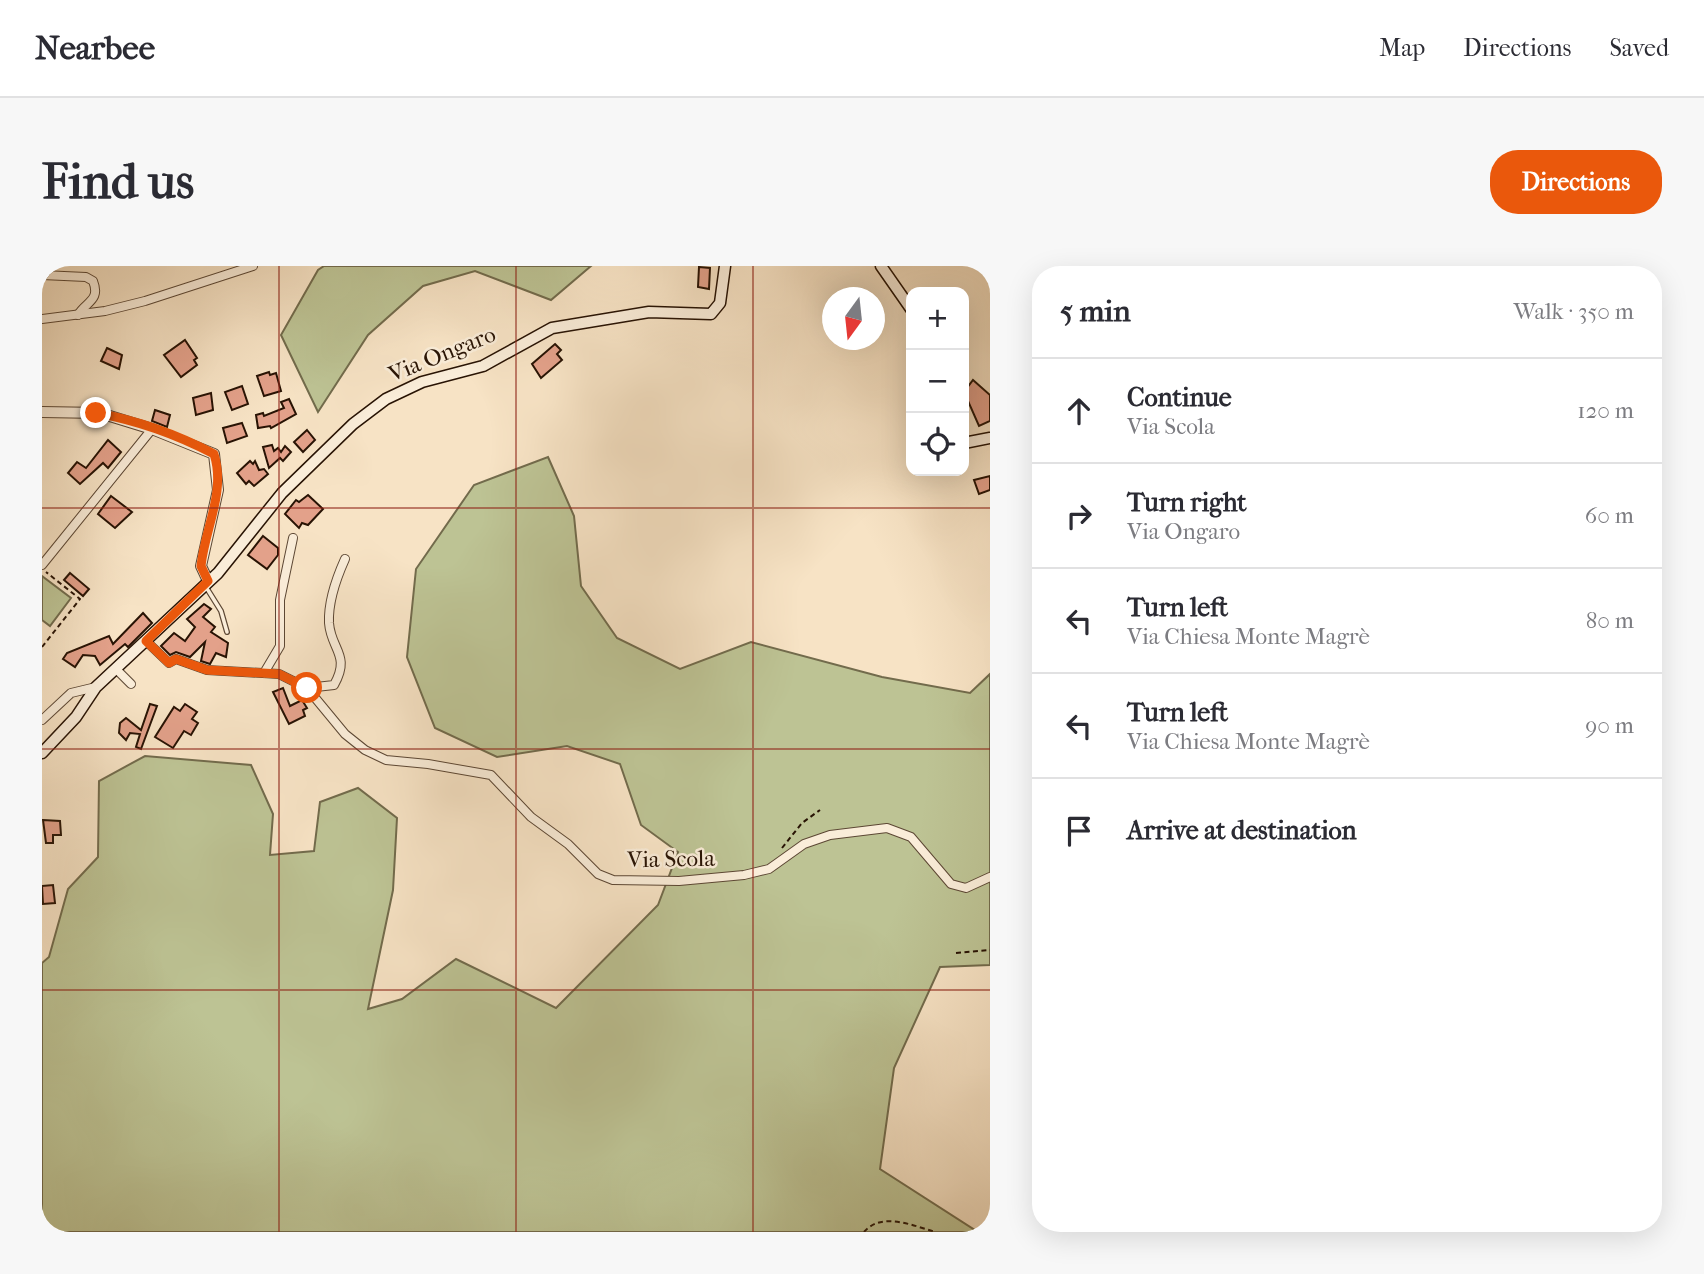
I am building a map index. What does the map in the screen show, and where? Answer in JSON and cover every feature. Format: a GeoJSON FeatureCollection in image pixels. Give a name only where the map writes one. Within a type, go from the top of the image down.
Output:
{"type":"FeatureCollection","features":[{"type":"Feature","properties":{"kind":"main road","name":"Via Ongaro"},"geometry":{"type":"LineString","coordinates":[[42,753],[76,717],[96,687],[206,583],[282,494],[353,424],[386,399],[407,387],[483,366],[552,328],[649,312],[711,314],[720,303],[724,266]]}},
{"type":"Feature","properties":{"kind":"main road"},"geometry":{"type":"LineString","coordinates":[[881,266],[906,302]]}},
{"type":"Feature","properties":{"kind":"main road"},"geometry":{"type":"LineString","coordinates":[[969,442],[990,438]]}},
{"type":"Feature","properties":{"kind":"street"},"geometry":{"type":"LineString","coordinates":[[42,319],[78,315],[145,301],[253,266]]}},
{"type":"Feature","properties":{"kind":"street"},"geometry":{"type":"LineString","coordinates":[[42,275],[65,275],[93,281],[96,296],[78,315]]}},
{"type":"Feature","properties":{"kind":"street"},"geometry":{"type":"LineString","coordinates":[[42,412],[100,413],[152,429],[214,454],[218,490],[201,566],[206,583]]}},
{"type":"Feature","properties":{"kind":"street"},"geometry":{"type":"LineString","coordinates":[[42,567],[152,429]]}},
{"type":"Feature","properties":{"kind":"street"},"geometry":{"type":"LineString","coordinates":[[264,673],[280,649],[280,600],[293,538]]}},
{"type":"Feature","properties":{"kind":"street"},"geometry":{"type":"LineString","coordinates":[[307,688],[334,685],[340,674],[342,661],[329,624],[333,587],[345,559]]}},
{"type":"Feature","properties":{"kind":"street","name":"Via Scola"},"geometry":{"type":"LineString","coordinates":[[146,641],[169,663],[176,659],[207,670],[279,674],[307,688],[345,734],[365,750],[386,760],[491,775],[546,830],[568,844],[598,874],[613,880],[679,881],[744,875],[769,869],[803,844],[830,835],[887,828],[911,837],[951,884],[966,888],[990,877]]}},
{"type":"Feature","properties":{"kind":"street"},"geometry":{"type":"LineString","coordinates":[[117,669],[131,684]]}},
{"type":"Feature","properties":{"kind":"street"},"geometry":{"type":"LineString","coordinates":[[42,720],[71,693],[96,687]]}},
{"type":"Feature","properties":{"kind":"lane"},"geometry":{"type":"LineString","coordinates":[[206,583],[221,611],[226,632]]}},
{"type":"Feature","properties":{"kind":"path"},"geometry":{"type":"LineString","coordinates":[[42,567],[80,599],[42,647]]}},
{"type":"Feature","properties":{"kind":"path"},"geometry":{"type":"LineString","coordinates":[[778,854],[802,823],[820,810]]}},
{"type":"Feature","properties":{"kind":"path"},"geometry":{"type":"LineString","coordinates":[[956,953],[990,950]]}},
{"type":"Feature","properties":{"kind":"path"},"geometry":{"type":"LineString","coordinates":[[864,1232],[870,1226],[887,1220],[936,1232]]}},
{"type":"Feature","properties":{"kind":"green space"},"geometry":{"type":"Polygon","coordinates":[[[324,266],[591,266],[551,300],[475,271],[423,286],[368,335],[318,412],[281,335],[318,270],[324,266]]]}},
{"type":"Feature","properties":{"kind":"green space"},"geometry":{"type":"Polygon","coordinates":[[[548,457],[574,516],[581,586],[617,638],[680,669],[751,642],[882,677],[970,693],[990,674],[990,965],[940,967],[894,1068],[880,1169],[978,1232],[42,1232],[42,963],[49,957],[68,889],[98,857],[99,781],[145,756],[251,765],[273,814],[270,855],[314,851],[320,802],[358,788],[397,818],[393,890],[368,1009],[402,999],[456,959],[556,1008],[658,905],[678,852],[641,825],[620,764],[567,746],[497,757],[435,728],[407,657],[416,569],[474,485],[548,457]]]}},
{"type":"Feature","properties":{"kind":"green space"},"geometry":{"type":"Polygon","coordinates":[[[42,576],[71,598],[50,626],[42,620],[42,576]]]}},
{"type":"Feature","properties":{"kind":"building"},"geometry":{"type":"Polygon","coordinates":[[[699,267],[710,268],[709,289],[698,287],[699,267]]]}},
{"type":"Feature","properties":{"kind":"building"},"geometry":{"type":"Polygon","coordinates":[[[185,340],[197,358],[194,360],[197,365],[181,377],[164,355],[185,340]]]}},
{"type":"Feature","properties":{"kind":"building"},"geometry":{"type":"Polygon","coordinates":[[[555,344],[561,350],[557,354],[562,360],[541,378],[532,364],[555,344]]]}},
{"type":"Feature","properties":{"kind":"building"},"geometry":{"type":"Polygon","coordinates":[[[107,348],[122,355],[119,369],[101,361],[107,348]]]}},
{"type":"Feature","properties":{"kind":"building"},"geometry":{"type":"Polygon","coordinates":[[[269,372],[270,375],[276,373],[281,391],[264,396],[257,376],[269,372]]]}},
{"type":"Feature","properties":{"kind":"building"},"geometry":{"type":"Polygon","coordinates":[[[973,380],[990,395],[990,421],[979,426],[969,403],[969,385],[973,380]]]}},
{"type":"Feature","properties":{"kind":"building"},"geometry":{"type":"Polygon","coordinates":[[[242,386],[248,404],[232,410],[225,392],[242,386]]]}},
{"type":"Feature","properties":{"kind":"building"},"geometry":{"type":"Polygon","coordinates":[[[211,393],[213,410],[196,415],[193,398],[211,393]]]}},
{"type":"Feature","properties":{"kind":"building"},"geometry":{"type":"Polygon","coordinates":[[[289,399],[296,414],[271,428],[258,428],[256,415],[263,413],[264,416],[284,408],[281,402],[289,399]]]}},
{"type":"Feature","properties":{"kind":"building"},"geometry":{"type":"Polygon","coordinates":[[[155,410],[170,415],[167,427],[152,421],[155,410]]]}},
{"type":"Feature","properties":{"kind":"building"},"geometry":{"type":"Polygon","coordinates":[[[242,423],[247,436],[227,443],[223,428],[242,423]]]}},
{"type":"Feature","properties":{"kind":"building"},"geometry":{"type":"Polygon","coordinates":[[[307,430],[315,440],[303,452],[294,442],[307,430]]]}},
{"type":"Feature","properties":{"kind":"building"},"geometry":{"type":"Polygon","coordinates":[[[108,440],[121,452],[108,468],[103,463],[80,484],[68,473],[77,462],[86,468],[108,440]]]}},
{"type":"Feature","properties":{"kind":"building"},"geometry":{"type":"Polygon","coordinates":[[[272,445],[274,451],[278,448],[281,452],[285,446],[291,452],[283,461],[280,458],[269,468],[263,447],[272,445]]]}},
{"type":"Feature","properties":{"kind":"building"},"geometry":{"type":"Polygon","coordinates":[[[250,461],[253,464],[255,461],[259,470],[264,469],[268,474],[254,486],[249,481],[246,484],[237,473],[250,461]]]}},
{"type":"Feature","properties":{"kind":"building"},"geometry":{"type":"Polygon","coordinates":[[[990,476],[990,490],[979,494],[974,480],[990,476]]]}},
{"type":"Feature","properties":{"kind":"building"},"geometry":{"type":"Polygon","coordinates":[[[308,495],[323,509],[308,525],[302,523],[299,528],[285,514],[296,500],[299,502],[308,495]]]}},
{"type":"Feature","properties":{"kind":"building"},"geometry":{"type":"Polygon","coordinates":[[[111,496],[132,512],[115,528],[98,514],[111,496]]]}},
{"type":"Feature","properties":{"kind":"building"},"geometry":{"type":"Polygon","coordinates":[[[263,536],[278,548],[278,555],[267,569],[248,555],[263,536]]]}},
{"type":"Feature","properties":{"kind":"building"},"geometry":{"type":"Polygon","coordinates":[[[70,573],[89,589],[83,596],[64,580],[70,573]]]}},
{"type":"Feature","properties":{"kind":"building"},"geometry":{"type":"Polygon","coordinates":[[[204,604],[211,609],[203,617],[215,627],[211,632],[228,643],[226,657],[216,653],[210,664],[201,661],[205,642],[190,657],[176,652],[170,655],[161,646],[174,633],[185,641],[195,627],[187,619],[204,604]]]}},
{"type":"Feature","properties":{"kind":"building"},"geometry":{"type":"Polygon","coordinates":[[[143,613],[152,623],[128,647],[125,644],[100,665],[95,656],[83,655],[75,667],[63,659],[67,653],[109,636],[113,644],[143,613]]]}},
{"type":"Feature","properties":{"kind":"building"},"geometry":{"type":"Polygon","coordinates":[[[283,688],[290,706],[302,700],[307,708],[303,710],[305,716],[289,724],[273,692],[283,688]]]}},
{"type":"Feature","properties":{"kind":"building"},"geometry":{"type":"Polygon","coordinates":[[[150,704],[157,706],[141,749],[136,747],[140,734],[130,733],[126,740],[119,733],[120,723],[126,718],[141,730],[150,704]]]}},
{"type":"Feature","properties":{"kind":"building"},"geometry":{"type":"Polygon","coordinates":[[[185,704],[197,712],[192,719],[198,723],[191,735],[184,731],[173,748],[155,737],[174,707],[180,711],[185,704]]]}},
{"type":"Feature","properties":{"kind":"building"},"geometry":{"type":"Polygon","coordinates":[[[43,820],[60,821],[61,835],[53,835],[53,843],[46,843],[43,820]]]}},
{"type":"Feature","properties":{"kind":"building"},"geometry":{"type":"Polygon","coordinates":[[[53,885],[55,903],[43,904],[42,886],[53,885]]]}},
{"type":"Feature","properties":{"kind":"route"},"geometry":{"type":"LineString","coordinates":[[96,413],[131,421],[201,447],[214,454],[217,465],[218,490],[201,566],[208,581],[146,641],[169,663],[176,659],[207,670],[279,674],[307,688]]}}]}
